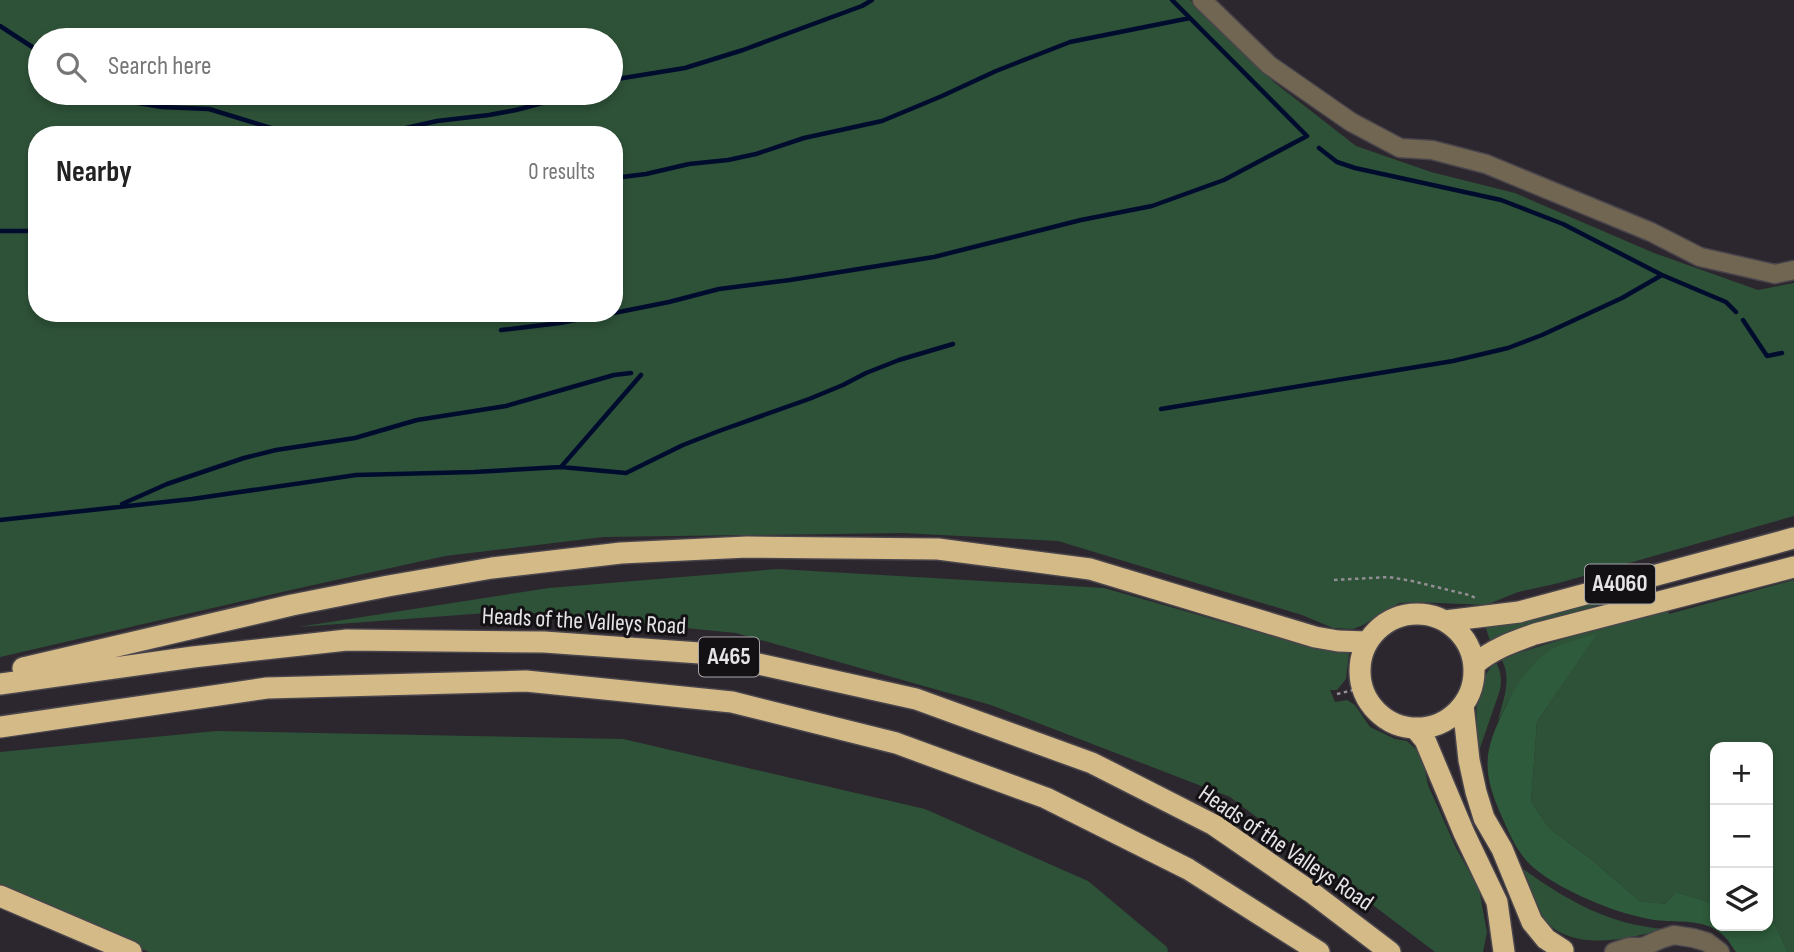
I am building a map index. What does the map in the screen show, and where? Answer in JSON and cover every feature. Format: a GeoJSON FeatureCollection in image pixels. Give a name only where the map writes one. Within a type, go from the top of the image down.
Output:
{"type":"FeatureCollection","features":[{"type":"Feature","properties":{"kind":"highway","name":"A4060"},"geometry":{"type":"LineString","coordinates":[[1445,621],[1519,612],[1794,538]]}},
{"type":"Feature","properties":{"kind":"highway"},"geometry":{"type":"LineString","coordinates":[[0,673],[292,605],[492,568],[621,553],[747,547],[938,549],[1090,569],[1315,637],[1367,642]]}},
{"type":"Feature","properties":{"kind":"highway","name":"A4060"},"geometry":{"type":"LineString","coordinates":[[1474,665],[1503,646],[1535,634],[1794,567]]}},
{"type":"Feature","properties":{"kind":"highway"},"geometry":{"type":"LineString","coordinates":[[1402,615],[1435,616],[1460,632],[1469,648],[1474,665],[1470,693],[1454,715],[1429,727],[1401,726],[1388,720],[1368,701],[1362,688],[1361,657],[1367,642],[1381,626],[1402,615]]}},
{"type":"Feature","properties":{"kind":"highway","name":"Heads of the Valleys Road"},"geometry":{"type":"LineString","coordinates":[[0,684],[193,657],[347,640],[544,642],[714,654],[916,699],[1092,762],[1214,825],[1311,892],[1390,952]]}},
{"type":"Feature","properties":{"kind":"highway","name":"A465"},"geometry":{"type":"LineString","coordinates":[[0,727],[267,688],[526,681],[732,702],[896,743],[1046,798],[1188,869],[1319,952]]}},
{"type":"Feature","properties":{"kind":"highway"},"geometry":{"type":"LineString","coordinates":[[1463,705],[1469,760],[1484,818],[1502,849],[1532,922],[1546,939],[1562,951]]}},
{"type":"Feature","properties":{"kind":"highway"},"geometry":{"type":"LineString","coordinates":[[1415,728],[1425,740],[1464,833],[1497,902],[1504,952]]}},
{"type":"Feature","properties":{"kind":"highway"},"geometry":{"type":"LineString","coordinates":[[0,896],[131,952]]}},
{"type":"Feature","properties":{"kind":"street"},"geometry":{"type":"LineString","coordinates":[[1202,0],[1269,65],[1351,122],[1400,148],[1432,150],[1486,164],[1651,232],[1700,257],[1775,274],[1794,270]]}},
{"type":"Feature","properties":{"kind":"street"},"geometry":{"type":"LineString","coordinates":[[1614,952],[1629,947],[1643,950],[1674,935],[1707,942],[1720,952]]}},
{"type":"Feature","properties":{"kind":"path"},"geometry":{"type":"LineString","coordinates":[[1334,580],[1389,577],[1412,581],[1469,595],[1478,600],[1480,606]]}},
{"type":"Feature","properties":{"kind":"path"},"geometry":{"type":"LineString","coordinates":[[1338,694],[1362,688]]}},
{"type":"Feature","properties":{"kind":"green space"},"geometry":{"type":"Polygon","coordinates":[[[0,0],[1190,0],[1275,83],[1356,146],[1431,172],[1515,193],[1654,253],[1758,290],[1794,283],[1794,516],[1559,583],[1518,592],[1486,605],[1399,603],[1353,629],[1333,628],[1302,615],[1058,541],[903,533],[603,537],[445,556],[0,657],[0,0]]]}},
{"type":"Feature","properties":{"kind":"green space"},"geometry":{"type":"Polygon","coordinates":[[[778,569],[1104,588],[1311,647],[1349,653],[1346,679],[1337,690],[1330,690],[1335,702],[1347,700],[1355,705],[1370,727],[1395,739],[1407,741],[1422,755],[1428,785],[1456,848],[1479,889],[1487,932],[1483,952],[1435,952],[1230,797],[991,705],[736,633],[513,611],[298,627],[549,588],[778,569]]]}},
{"type":"Feature","properties":{"kind":"green space"},"geometry":{"type":"Polygon","coordinates":[[[1794,580],[1794,952],[1788,952],[1773,920],[1773,742],[1710,742],[1710,902],[1676,892],[1665,904],[1640,901],[1591,859],[1550,829],[1531,802],[1537,722],[1596,635],[1512,694],[1498,721],[1506,683],[1502,660],[1667,608],[1669,614],[1794,580]]]}},
{"type":"Feature","properties":{"kind":"green space"},"geometry":{"type":"Polygon","coordinates":[[[1616,596],[1616,600],[1513,630],[1490,641],[1486,628],[1547,615],[1616,596]]]}},
{"type":"Feature","properties":{"kind":"green space"},"geometry":{"type":"Polygon","coordinates":[[[1597,634],[1537,722],[1531,802],[1550,829],[1591,859],[1640,901],[1665,904],[1676,892],[1710,902],[1710,927],[1690,922],[1664,921],[1632,915],[1574,893],[1534,868],[1509,833],[1490,785],[1488,759],[1494,733],[1527,672],[1546,653],[1574,640],[1597,634]]]}},
{"type":"Feature","properties":{"kind":"green space"},"geometry":{"type":"Polygon","coordinates":[[[1496,662],[1501,676],[1500,690],[1479,751],[1476,716],[1479,692],[1482,681],[1496,662]]]}},
{"type":"Feature","properties":{"kind":"green space"},"geometry":{"type":"Polygon","coordinates":[[[216,731],[623,739],[925,809],[1088,881],[1167,947],[1168,952],[149,952],[0,888],[0,752],[216,731]]]}},
{"type":"Feature","properties":{"kind":"green space"},"geometry":{"type":"Polygon","coordinates":[[[1523,869],[1589,909],[1625,922],[1664,929],[1616,939],[1584,940],[1569,936],[1544,919],[1523,869]]]}},
{"type":"Feature","properties":{"kind":"green space"},"geometry":{"type":"Polygon","coordinates":[[[1773,920],[1788,952],[1736,952],[1718,931],[1773,931],[1773,920]]]}},
{"type":"Feature","properties":{"kind":"waterway"},"geometry":{"type":"LineString","coordinates":[[623,78],[685,68],[743,50],[872,0]]}},
{"type":"Feature","properties":{"kind":"waterway"},"geometry":{"type":"LineString","coordinates":[[1172,0],[1307,136]]}},
{"type":"Feature","properties":{"kind":"waterway"},"geometry":{"type":"LineString","coordinates":[[623,177],[756,154],[804,138],[882,121],[1070,42],[1190,18]]}},
{"type":"Feature","properties":{"kind":"waterway"},"geometry":{"type":"LineString","coordinates":[[0,26],[28,44]]}},
{"type":"Feature","properties":{"kind":"waterway"},"geometry":{"type":"LineString","coordinates":[[150,105],[209,109],[265,126]]}},
{"type":"Feature","properties":{"kind":"waterway"},"geometry":{"type":"LineString","coordinates":[[415,126],[535,105]]}},
{"type":"Feature","properties":{"kind":"waterway"},"geometry":{"type":"LineString","coordinates":[[623,311],[719,289],[934,257],[1081,220],[1152,206],[1224,180],[1307,136]]}},
{"type":"Feature","properties":{"kind":"waterway"},"geometry":{"type":"LineString","coordinates":[[1319,148],[1337,162],[1355,168],[1501,200],[1563,224],[1662,275],[1726,302],[1736,312]]}},
{"type":"Feature","properties":{"kind":"waterway"},"geometry":{"type":"LineString","coordinates":[[0,231],[28,231]]}},
{"type":"Feature","properties":{"kind":"waterway"},"geometry":{"type":"LineString","coordinates":[[1161,409],[1453,361],[1508,348],[1622,298],[1662,275]]}},
{"type":"Feature","properties":{"kind":"waterway"},"geometry":{"type":"LineString","coordinates":[[1743,320],[1767,356],[1782,353]]}},
{"type":"Feature","properties":{"kind":"waterway"},"geometry":{"type":"LineString","coordinates":[[501,330],[565,322]]}},
{"type":"Feature","properties":{"kind":"waterway"},"geometry":{"type":"LineString","coordinates":[[0,520],[192,499],[356,475],[561,467],[626,473],[683,445],[809,399],[899,360],[953,344]]}},
{"type":"Feature","properties":{"kind":"waterway"},"geometry":{"type":"LineString","coordinates":[[122,504],[167,484],[244,458],[276,450],[355,438],[417,420],[506,406],[614,375],[631,373]]}},
{"type":"Feature","properties":{"kind":"waterway"},"geometry":{"type":"LineString","coordinates":[[561,467],[641,375]]}}]}
